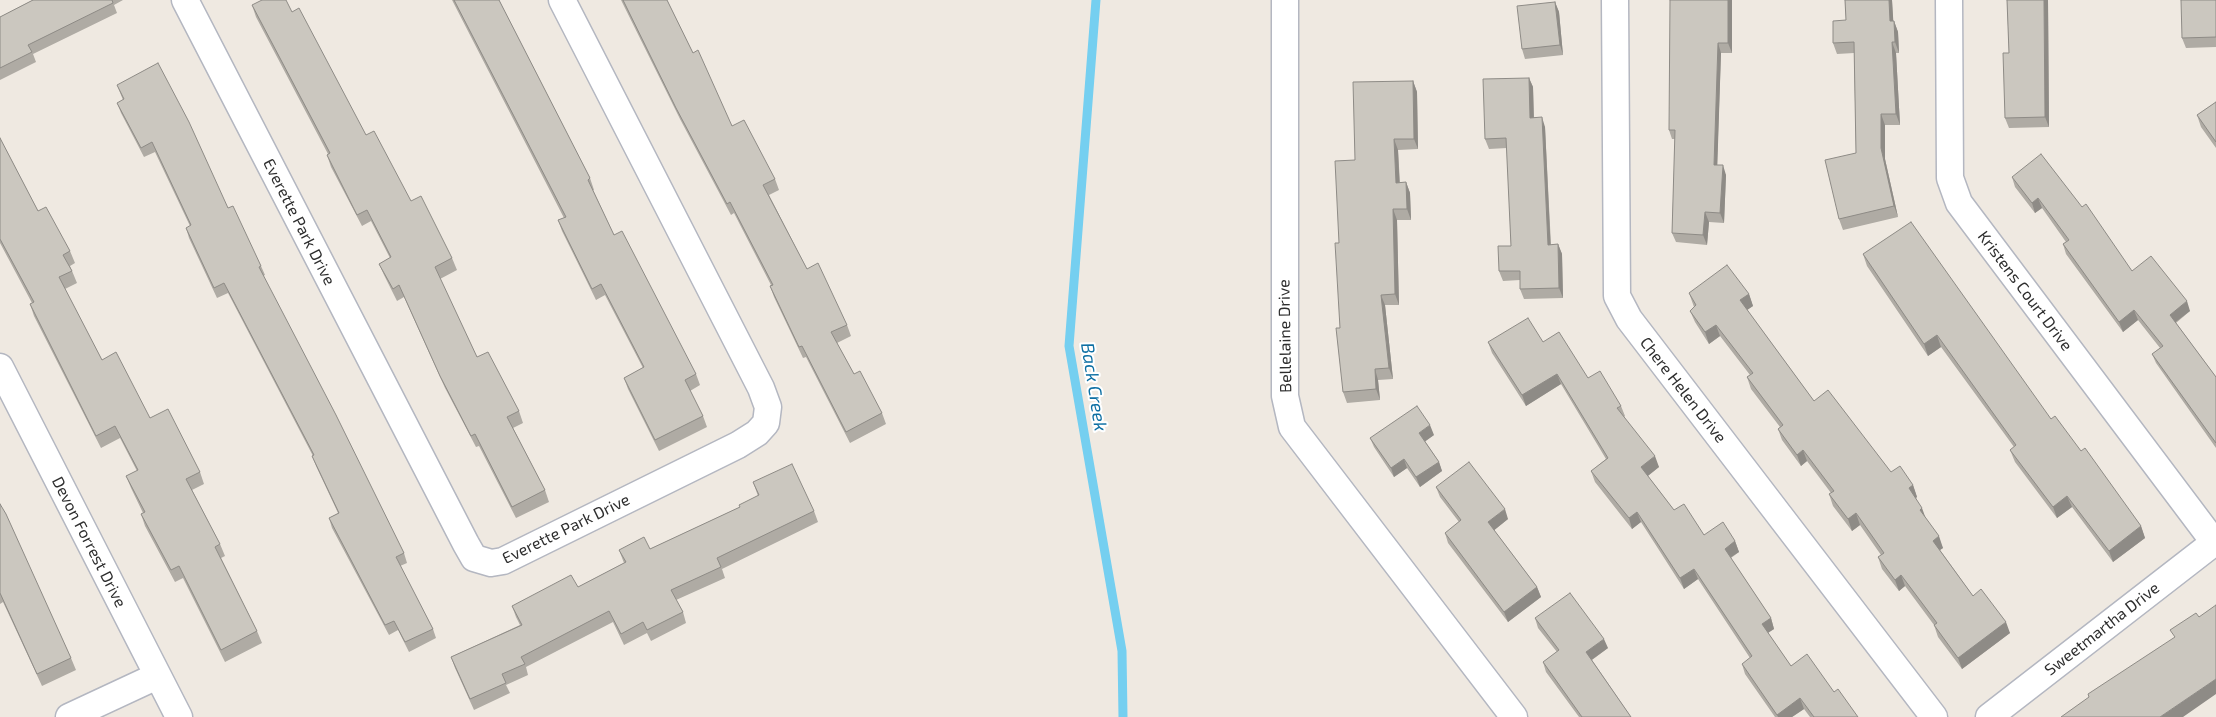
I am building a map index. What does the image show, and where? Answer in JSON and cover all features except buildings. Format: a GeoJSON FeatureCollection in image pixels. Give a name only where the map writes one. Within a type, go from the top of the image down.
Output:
{"type":"FeatureCollection","features":[{"type":"Feature","properties":{"kind":"street","name":"Everette Park Drive"},"geometry":{"type":"LineString","coordinates":[[185,0],[466,544],[474,558],[491,564],[503,562],[738,445],[757,433],[766,423],[768,407],[761,388],[562,0]]}},
{"type":"Feature","properties":{"kind":"street","name":"Bellelaine Drive"},"geometry":{"type":"LineString","coordinates":[[1285,0],[1285,396],[1292,427],[1514,717]]}},
{"type":"Feature","properties":{"kind":"street","name":"Chere Helen Drive"},"geometry":{"type":"LineString","coordinates":[[1614,0],[1617,296],[1628,319],[1934,717]]}},
{"type":"Feature","properties":{"kind":"street","name":"Kristens Court Drive"},"geometry":{"type":"LineString","coordinates":[[1949,0],[1950,178],[1959,203],[2215,542]]}},
{"type":"Feature","properties":{"kind":"street","name":"Devon Forrest Drive"},"geometry":{"type":"LineString","coordinates":[[0,367],[179,717]]}},
{"type":"Feature","properties":{"kind":"street","name":"Sweetmartha Drive"},"geometry":{"type":"LineString","coordinates":[[1989,717],[2215,542]]}},
{"type":"Feature","properties":{"kind":"street"},"geometry":{"type":"LineString","coordinates":[[69,717],[157,676]]}},
{"type":"Feature","properties":{"kind":"waterway","name":"Back Creek"},"geometry":{"type":"LineString","coordinates":[[1096,0],[1069,346],[1122,651],[1123,717]]}}]}
